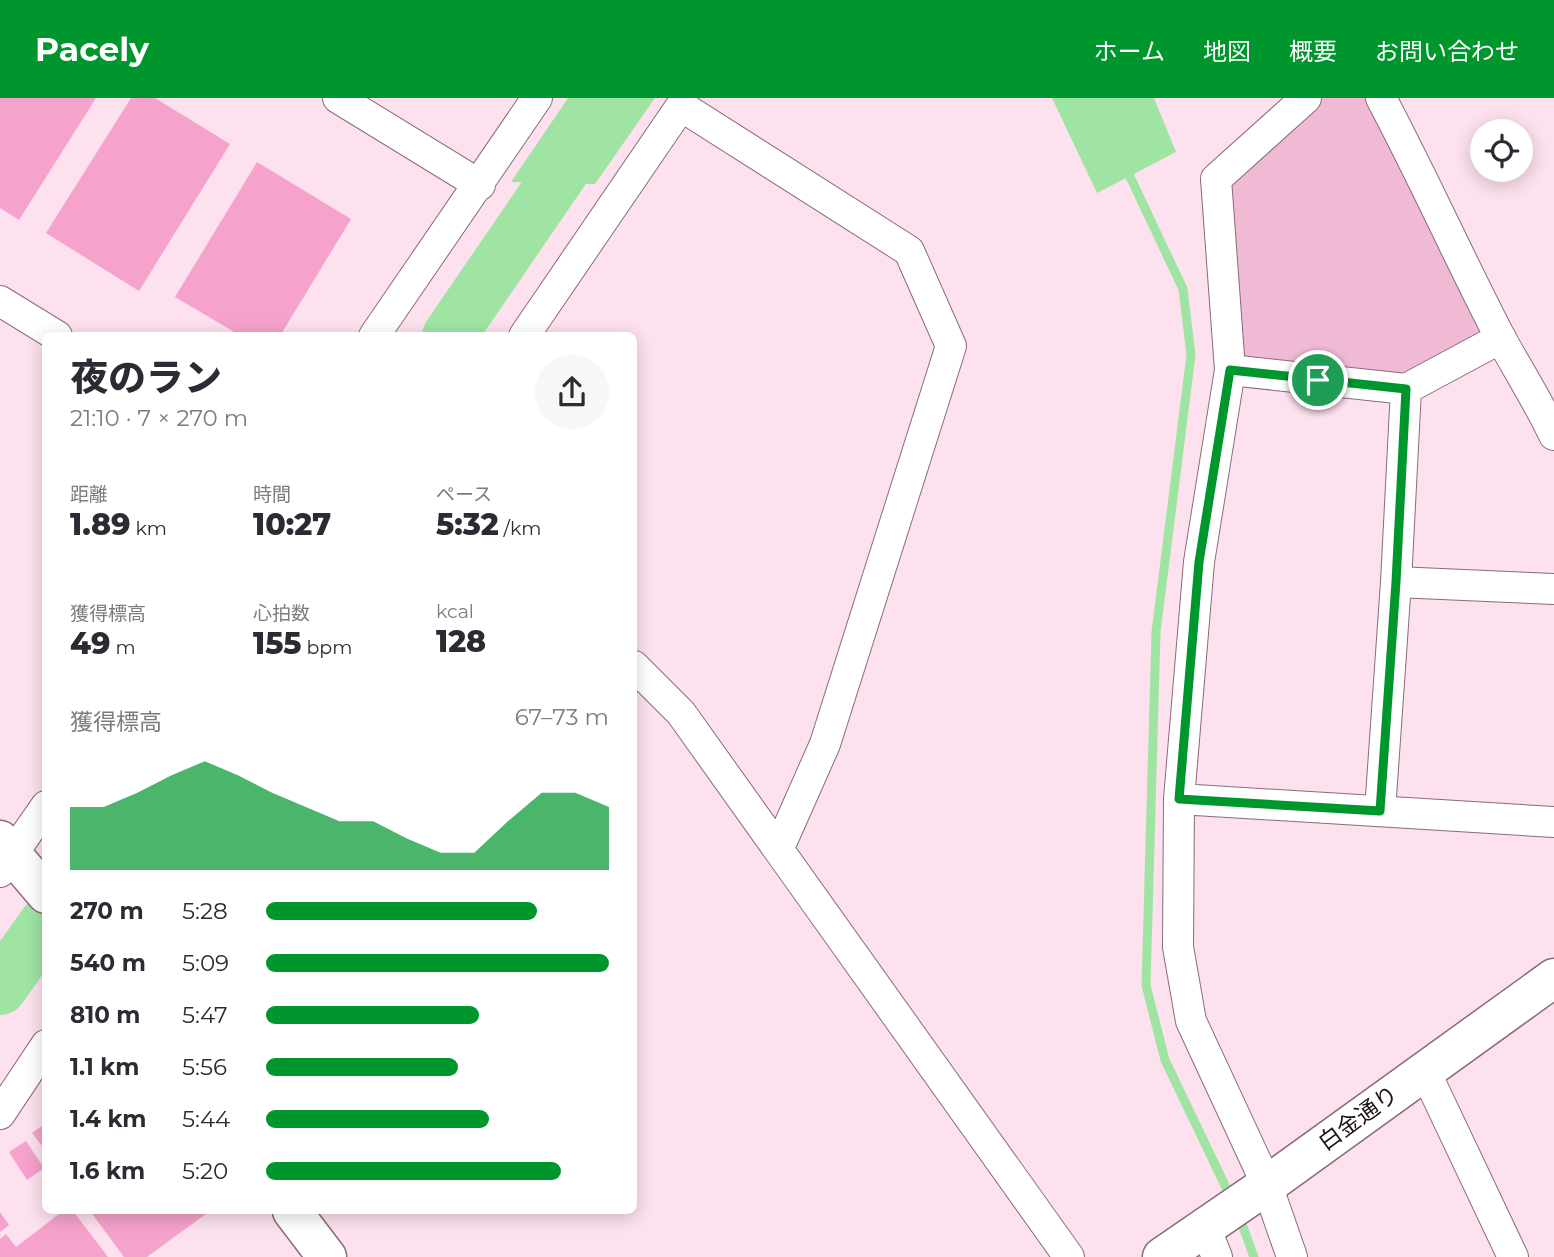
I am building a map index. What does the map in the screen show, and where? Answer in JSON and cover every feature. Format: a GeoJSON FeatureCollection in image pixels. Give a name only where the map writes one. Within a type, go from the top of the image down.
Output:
{"type":"FeatureCollection","features":[{"type":"Feature","properties":{"kind":"street"},"geometry":{"type":"LineString","coordinates":[[338,98],[480,184]]}},
{"type":"Feature","properties":{"kind":"street"},"geometry":{"type":"LineString","coordinates":[[377,332],[537,98]]}},
{"type":"Feature","properties":{"kind":"street"},"geometry":{"type":"LineString","coordinates":[[1292,1257],[1266,1185],[1191,1021],[1178,947],[1179,799],[1199,562],[1230,370],[1216,179],[1306,98]]}},
{"type":"Feature","properties":{"kind":"street"},"geometry":{"type":"LineString","coordinates":[[1381,98],[1419,169],[1501,338],[1546,395],[1554,435]]}},
{"type":"Feature","properties":{"kind":"street"},"geometry":{"type":"LineString","coordinates":[[527,332],[681,106],[909,251],[951,346],[825,744],[779,848]]}},
{"type":"Feature","properties":{"kind":"street"},"geometry":{"type":"LineString","coordinates":[[0,301],[50,332]]}},
{"type":"Feature","properties":{"kind":"street"},"geometry":{"type":"LineString","coordinates":[[1230,370],[1406,389],[1501,338]]}},
{"type":"Feature","properties":{"kind":"street"},"geometry":{"type":"LineString","coordinates":[[1380,811],[1406,389]]}},
{"type":"Feature","properties":{"kind":"street"},"geometry":{"type":"LineString","coordinates":[[1396,582],[1554,589]]}},
{"type":"Feature","properties":{"kind":"street"},"geometry":{"type":"LineString","coordinates":[[637,669],[681,713],[1069,1257]]}},
{"type":"Feature","properties":{"kind":"street"},"geometry":{"type":"LineString","coordinates":[[1179,799],[1554,822]]}},
{"type":"Feature","properties":{"kind":"street"},"geometry":{"type":"LineString","coordinates":[[42,811],[4,855],[42,890]]}},
{"type":"Feature","properties":{"kind":"street","name":"白金通り"},"geometry":{"type":"LineString","coordinates":[[1163,1257],[1211,1242],[1266,1185],[1554,978]]}},
{"type":"Feature","properties":{"kind":"street"},"geometry":{"type":"LineString","coordinates":[[0,1114],[42,1051]]}},
{"type":"Feature","properties":{"kind":"street"},"geometry":{"type":"LineString","coordinates":[[1424,1069],[1513,1257]]}},
{"type":"Feature","properties":{"kind":"street"},"geometry":{"type":"LineString","coordinates":[[294,1214],[327,1257]]}},
{"type":"Feature","properties":{"kind":"shaded area"},"geometry":{"type":"Polygon","coordinates":[[[568,98],[655,98],[595,184],[511,182],[568,98]]]}},
{"type":"Feature","properties":{"kind":"shaded area"},"geometry":{"type":"Polygon","coordinates":[[[1052,98],[1154,98],[1176,152],[1097,193],[1052,98]]]}},
{"type":"Feature","properties":{"kind":"shaded area"},"geometry":{"type":"Polygon","coordinates":[[[1306,98],[1381,98],[1501,338],[1406,389],[1230,370],[1216,179],[1306,98]]]}},
{"type":"Feature","properties":{"kind":"building"},"geometry":{"type":"Polygon","coordinates":[[[0,98],[96,98],[19,220],[0,208],[0,98]]]}},
{"type":"Feature","properties":{"kind":"building"},"geometry":{"type":"Polygon","coordinates":[[[131,98],[155,98],[230,144],[139,291],[46,233],[131,98]]]}},
{"type":"Feature","properties":{"kind":"building"},"geometry":{"type":"Polygon","coordinates":[[[257,162],[351,219],[282,332],[234,332],[175,297],[257,162]]]}},
{"type":"Feature","properties":{"kind":"building"},"geometry":{"type":"Polygon","coordinates":[[[42,1126],[42,1146],[32,1133],[42,1126]]]}},
{"type":"Feature","properties":{"kind":"building"},"geometry":{"type":"Polygon","coordinates":[[[26,1141],[42,1165],[42,1169],[27,1180],[9,1152],[26,1141]]]}},
{"type":"Feature","properties":{"kind":"building"},"geometry":{"type":"Polygon","coordinates":[[[0,1212],[9,1225],[0,1232],[0,1212]]]}},
{"type":"Feature","properties":{"kind":"building"},"geometry":{"type":"Polygon","coordinates":[[[59,1214],[75,1214],[108,1257],[0,1257],[0,1239],[6,1234],[16,1247],[59,1214]]]}},
{"type":"Feature","properties":{"kind":"building"},"geometry":{"type":"Polygon","coordinates":[[[92,1214],[206,1214],[147,1257],[124,1257],[92,1214]]]}},
{"type":"Feature","properties":{"kind":"waterway"},"geometry":{"type":"LineString","coordinates":[[452,332],[612,98]]}},
{"type":"Feature","properties":{"kind":"waterway"},"geometry":{"type":"LineString","coordinates":[[1125,166],[1183,289],[1191,355],[1156,632],[1146,985],[1165,1060],[1232,1200]]}},
{"type":"Feature","properties":{"kind":"waterway"},"geometry":{"type":"LineString","coordinates":[[0,988],[42,929]]}},
{"type":"Feature","properties":{"kind":"waterway"},"geometry":{"type":"LineString","coordinates":[[1239,1216],[1254,1257]]}},
{"type":"Feature","properties":{"kind":"route"},"geometry":{"type":"LineString","coordinates":[[1230,370],[1318,380],[1406,389],[1380,811],[1179,799],[1199,562],[1230,370]]}}]}
